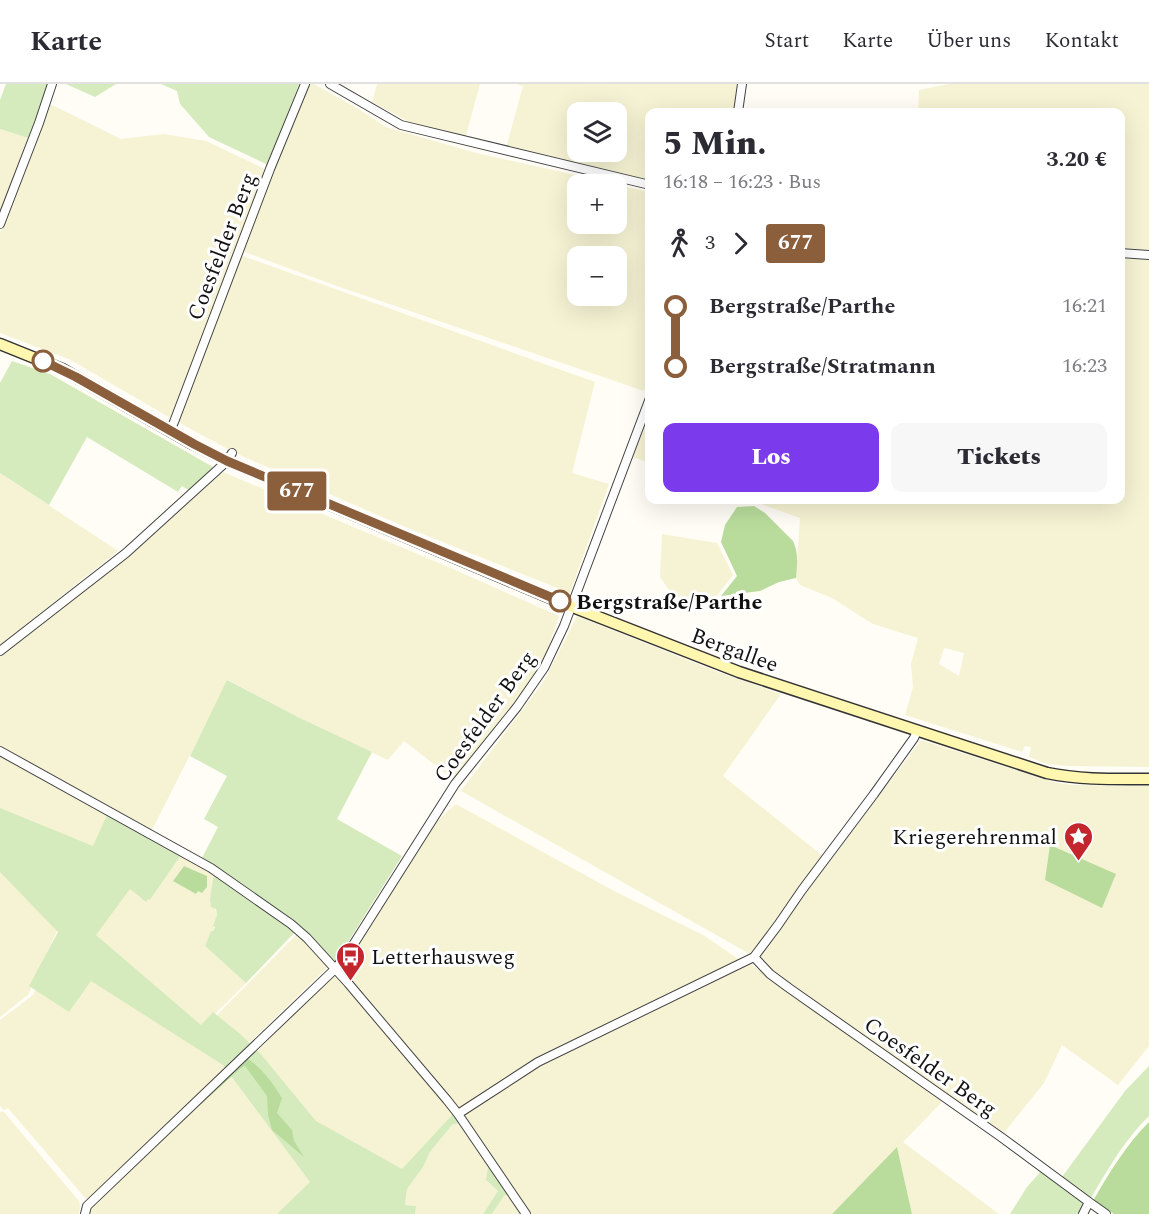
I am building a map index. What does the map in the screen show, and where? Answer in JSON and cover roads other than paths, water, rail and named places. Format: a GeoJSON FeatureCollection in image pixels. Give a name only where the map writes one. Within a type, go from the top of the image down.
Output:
{"type":"FeatureCollection","features":[{"type":"Feature","properties":{"kind":"street"},"geometry":{"type":"LineString","coordinates":[[0,224],[52,84]]}},
{"type":"Feature","properties":{"kind":"street","name":"Coesfelder Berg"},"geometry":{"type":"LineString","coordinates":[[172,427],[266,179],[305,84]]}},
{"type":"Feature","properties":{"kind":"street"},"geometry":{"type":"LineString","coordinates":[[330,84],[401,125],[645,184]]}},
{"type":"Feature","properties":{"kind":"street"},"geometry":{"type":"LineString","coordinates":[[739,108],[742,84]]}},
{"type":"Feature","properties":{"kind":"street"},"geometry":{"type":"LineString","coordinates":[[1125,253],[1149,255]]}},
{"type":"Feature","properties":{"kind":"street","name":"Bergallee"},"geometry":{"type":"LineString","coordinates":[[0,344],[62,369],[229,457],[571,606],[739,672],[1057,775],[1149,779]]}},
{"type":"Feature","properties":{"kind":"street","name":"Coesfelder Berg"},"geometry":{"type":"LineString","coordinates":[[85,1214],[87,1206],[335,969],[348,953],[456,784],[517,707],[554,650],[645,411]]}},
{"type":"Feature","properties":{"kind":"street"},"geometry":{"type":"LineString","coordinates":[[0,651],[126,553],[229,457]]}},
{"type":"Feature","properties":{"kind":"street"},"geometry":{"type":"LineString","coordinates":[[458,1114],[538,1062],[754,957],[832,848],[874,794],[917,731]]}},
{"type":"Feature","properties":{"kind":"street"},"geometry":{"type":"LineString","coordinates":[[0,751],[212,868],[307,938],[458,1114],[526,1214]]}},
{"type":"Feature","properties":{"kind":"street","name":"Coesfelder Berg"},"geometry":{"type":"LineString","coordinates":[[754,957],[770,974],[789,988],[1106,1214]]}},
{"type":"Feature","properties":{"kind":"street"},"geometry":{"type":"LineString","coordinates":[[1083,1214],[1089,1202]]}},
{"type":"Feature","properties":{"kind":"place","name":"Bergstraße/Parthe"},"geometry":{"type":"Point","coordinates":[560,601]}},
{"type":"Feature","properties":{"kind":"place","name":"Kriegerehrenmal"},"geometry":{"type":"Point","coordinates":[1078,862]}},
{"type":"Feature","properties":{"kind":"place","name":"Letterhausweg"},"geometry":{"type":"Point","coordinates":[350,982]}}]}
